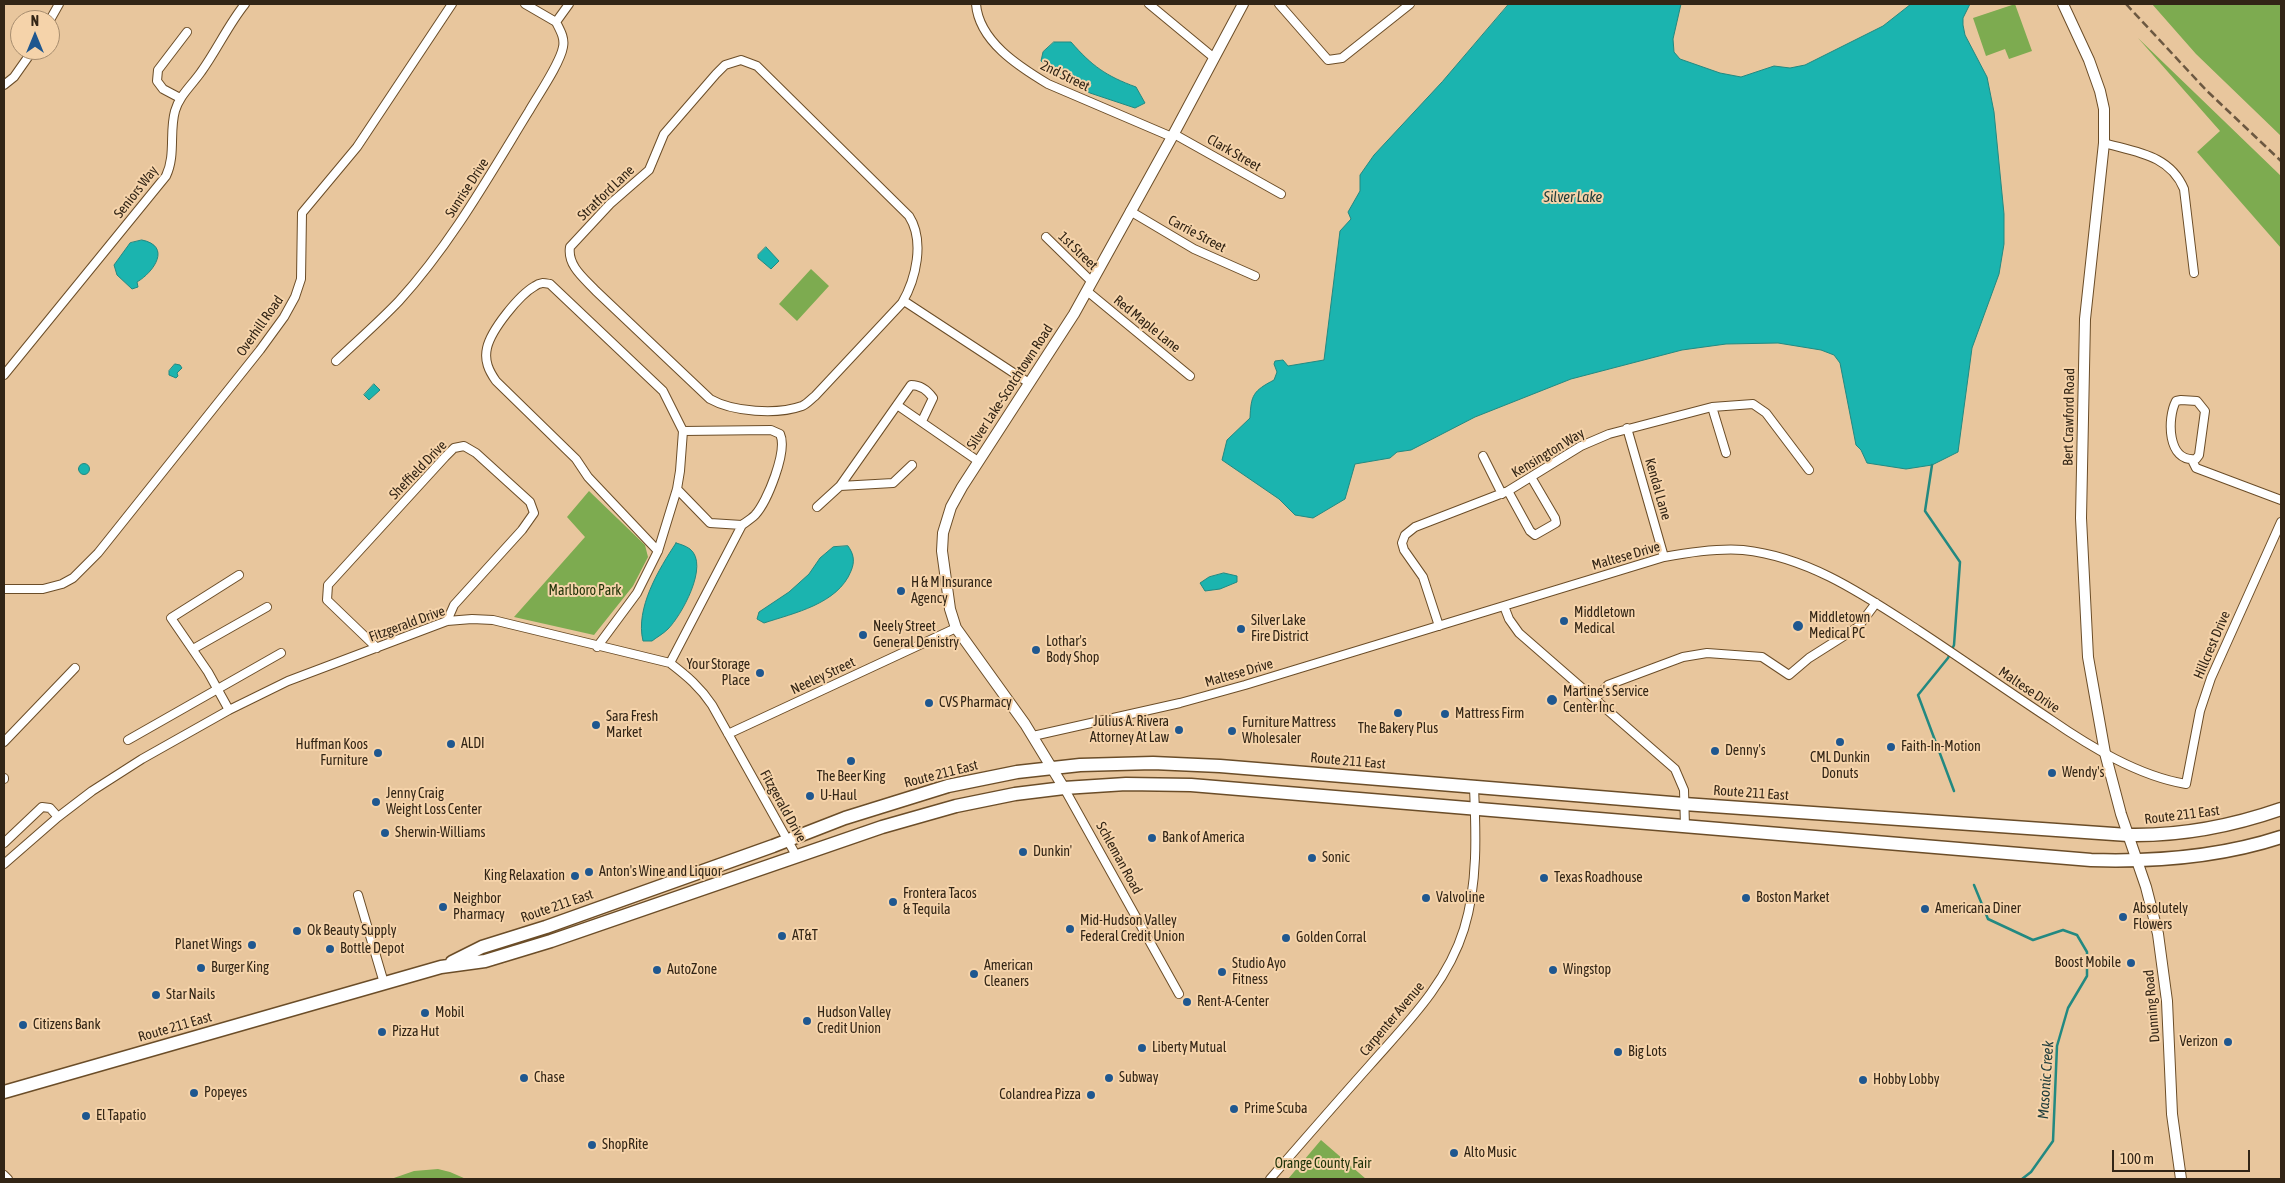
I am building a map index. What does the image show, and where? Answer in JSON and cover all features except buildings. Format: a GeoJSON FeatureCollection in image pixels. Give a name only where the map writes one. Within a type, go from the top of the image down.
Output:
{"type":"FeatureCollection","features":[{"type":"Feature","properties":{"kind":"main road","name":"Route 211 East"},"geometry":{"type":"LineString","coordinates":[[441,967],[482,947],[546,927],[845,818],[935,789],[995,776],[1052,768],[1127,763],[1186,764],[1684,804],[2128,834],[2163,834],[2199,830],[2281,810]]}},
{"type":"Feature","properties":{"kind":"main road","name":"Route 211 East"},"geometry":{"type":"LineString","coordinates":[[4,1092],[441,967],[485,961],[551,941],[932,812],[984,800],[1064,788],[1126,784],[1191,785],[2051,857],[2138,861],[2196,856],[2251,846],[2281,837]]}},
{"type":"Feature","properties":{"kind":"street","name":"Seniors Way"},"geometry":{"type":"LineString","coordinates":[[4,375],[166,176],[171,166],[175,111],[180,98],[202,71],[235,16],[245,4]]}},
{"type":"Feature","properties":{"kind":"street","name":"Overhill Road"},"geometry":{"type":"LineString","coordinates":[[4,589],[43,590],[73,578],[98,554],[260,350],[296,297],[301,279],[302,251],[300,225],[302,213],[357,147],[452,4]]}},
{"type":"Feature","properties":{"kind":"street"},"geometry":{"type":"LineString","coordinates":[[525,4],[556,22],[569,4]]}},
{"type":"Feature","properties":{"kind":"street","name":"2nd Street"},"geometry":{"type":"LineString","coordinates":[[976,4],[978,21],[987,36],[1033,75],[1048,84],[1173,135]]}},
{"type":"Feature","properties":{"kind":"street"},"geometry":{"type":"LineString","coordinates":[[1148,4],[1213,57]]}},
{"type":"Feature","properties":{"kind":"street","name":"Silver Lake-Scotchtown Road"},"geometry":{"type":"LineString","coordinates":[[1064,788],[1033,736],[956,628],[943,570],[942,533],[951,506],[978,461],[1090,287],[1243,4]]}},
{"type":"Feature","properties":{"kind":"street"},"geometry":{"type":"LineString","coordinates":[[1279,4],[1328,60],[1342,58],[1408,5]]}},
{"type":"Feature","properties":{"kind":"street","name":"Bert Crawford Road"},"geometry":{"type":"LineString","coordinates":[[2063,4],[2089,60],[2104,109],[2104,143],[2085,319],[2081,518],[2088,657],[2105,753],[2128,834]]}},
{"type":"Feature","properties":{"kind":"street","name":"Sunrise Drive"},"geometry":{"type":"LineString","coordinates":[[336,361],[398,302],[422,273],[480,191],[544,85],[562,50],[564,41],[556,22]]}},
{"type":"Feature","properties":{"kind":"street"},"geometry":{"type":"LineString","coordinates":[[180,98],[163,89],[157,81],[158,70],[188,32]]}},
{"type":"Feature","properties":{"kind":"street"},"geometry":{"type":"LineString","coordinates":[[4,86],[14,77],[26,60]]}},
{"type":"Feature","properties":{"kind":"street","name":"Stratford Lane"},"geometry":{"type":"LineString","coordinates":[[741,60],[757,66],[909,216],[914,224],[918,242],[916,262],[904,301],[830,382],[803,405],[782,409],[737,409],[723,406],[710,399],[596,291],[570,259],[570,247],[610,204],[649,170],[664,134],[716,74],[725,66],[741,60]]}},
{"type":"Feature","properties":{"kind":"street","name":"Clark Street"},"geometry":{"type":"LineString","coordinates":[[1173,135],[1281,194]]}},
{"type":"Feature","properties":{"kind":"street"},"geometry":{"type":"LineString","coordinates":[[2104,143],[2151,156],[2171,168],[2179,178],[2184,189],[2194,274]]}},
{"type":"Feature","properties":{"kind":"street","name":"Carrie Street"},"geometry":{"type":"LineString","coordinates":[[1130,211],[1194,249],[1255,276]]}},
{"type":"Feature","properties":{"kind":"street","name":"1st Street"},"geometry":{"type":"LineString","coordinates":[[1046,237],[1090,287]]}},
{"type":"Feature","properties":{"kind":"street"},"geometry":{"type":"LineString","coordinates":[[597,647],[637,593],[658,551],[677,489],[683,431],[663,391],[550,284],[540,283],[534,286],[514,305],[489,341],[487,366],[489,372],[576,459],[588,477],[658,551]]}},
{"type":"Feature","properties":{"kind":"street","name":"Red Maple Lane"},"geometry":{"type":"LineString","coordinates":[[1090,287],[1190,376]]}},
{"type":"Feature","properties":{"kind":"street"},"geometry":{"type":"LineString","coordinates":[[904,301],[1029,383]]}},
{"type":"Feature","properties":{"kind":"street"},"geometry":{"type":"LineString","coordinates":[[817,507],[840,486],[911,385],[916,385],[930,393],[933,398],[922,421]]}},
{"type":"Feature","properties":{"kind":"street"},"geometry":{"type":"LineString","coordinates":[[2192,460],[2198,458],[2199,455],[2205,411],[2197,401],[2176,401],[2173,409],[2171,439],[2182,455],[2192,460],[2196,468],[2281,500]]}},
{"type":"Feature","properties":{"kind":"street","name":"Kensington Way"},"geometry":{"type":"LineString","coordinates":[[1439,626],[1424,577],[1404,550],[1402,543],[1405,536],[1415,527],[1505,492],[1581,446],[1627,428],[1712,407],[1753,404],[1766,413],[1809,470]]}},
{"type":"Feature","properties":{"kind":"street"},"geometry":{"type":"LineString","coordinates":[[897,405],[978,461]]}},
{"type":"Feature","properties":{"kind":"street"},"geometry":{"type":"LineString","coordinates":[[1712,407],[1726,453]]}},
{"type":"Feature","properties":{"kind":"street","name":"Kendal Lane"},"geometry":{"type":"LineString","coordinates":[[1627,428],[1664,557]]}},
{"type":"Feature","properties":{"kind":"street"},"geometry":{"type":"LineString","coordinates":[[670,664],[742,525],[756,515],[780,464],[783,448],[780,434],[776,431],[756,429],[683,431]]}},
{"type":"Feature","properties":{"kind":"street","name":"Sheffield Drive"},"geometry":{"type":"LineString","coordinates":[[377,648],[327,600],[328,585],[445,457],[454,448],[464,446],[476,453],[530,502],[534,513],[527,525],[454,606],[446,621]]}},
{"type":"Feature","properties":{"kind":"street"},"geometry":{"type":"LineString","coordinates":[[1483,456],[1530,531],[1535,535],[1556,523],[1555,518],[1531,477]]}},
{"type":"Feature","properties":{"kind":"street"},"geometry":{"type":"LineString","coordinates":[[840,486],[893,483],[912,465]]}},
{"type":"Feature","properties":{"kind":"street"},"geometry":{"type":"LineString","coordinates":[[677,489],[710,522],[742,525]]}},
{"type":"Feature","properties":{"kind":"street","name":"Hillcrest Drive"},"geometry":{"type":"LineString","coordinates":[[2186,784],[2198,720],[2210,678],[2281,522]]}},
{"type":"Feature","properties":{"kind":"street","name":"Maltese Drive"},"geometry":{"type":"LineString","coordinates":[[1033,736],[1180,703],[1664,557],[1712,550],[1744,550],[1771,555],[1805,566],[1876,603],[2083,741],[2155,775],[2186,784]]}},
{"type":"Feature","properties":{"kind":"street"},"geometry":{"type":"LineString","coordinates":[[228,710],[193,649],[171,618],[239,575]]}},
{"type":"Feature","properties":{"kind":"street"},"geometry":{"type":"LineString","coordinates":[[1596,698],[1608,685],[1683,657],[1707,653],[1762,657],[1789,675],[1815,654],[1858,627],[1876,603]]}},
{"type":"Feature","properties":{"kind":"street"},"geometry":{"type":"LineString","coordinates":[[1504,606],[1509,619],[1520,633],[1675,769],[1682,782],[1685,827]]}},
{"type":"Feature","properties":{"kind":"street"},"geometry":{"type":"LineString","coordinates":[[193,649],[267,607]]}},
{"type":"Feature","properties":{"kind":"street","name":"Fitzgerald Drive"},"geometry":{"type":"LineString","coordinates":[[4,864],[58,817],[92,791],[142,759],[228,710],[288,681],[446,621],[472,619],[493,620],[670,664],[690,677],[702,690],[797,857]]}},
{"type":"Feature","properties":{"kind":"street","name":"Neeley Street"},"geometry":{"type":"LineString","coordinates":[[728,734],[956,628]]}},
{"type":"Feature","properties":{"kind":"street"},"geometry":{"type":"LineString","coordinates":[[128,740],[282,653]]}},
{"type":"Feature","properties":{"kind":"street"},"geometry":{"type":"LineString","coordinates":[[4,742],[75,668]]}},
{"type":"Feature","properties":{"kind":"street","name":"Carpenter Avenue"},"geometry":{"type":"LineString","coordinates":[[1270,1179],[1418,1011],[1450,963],[1463,931],[1472,889],[1474,786]]}},
{"type":"Feature","properties":{"kind":"street","name":"Schleman Road"},"geometry":{"type":"LineString","coordinates":[[1064,788],[1179,994]]}},
{"type":"Feature","properties":{"kind":"street"},"geometry":{"type":"LineString","coordinates":[[4,843],[42,807],[50,808],[58,817]]}},
{"type":"Feature","properties":{"kind":"street","name":"Dunning Road"},"geometry":{"type":"LineString","coordinates":[[2128,834],[2155,920],[2163,966],[2168,1017],[2172,1114],[2181,1179]]}},
{"type":"Feature","properties":{"kind":"street"},"geometry":{"type":"LineString","coordinates":[[358,895],[384,983]]}},
{"type":"Feature","properties":{"kind":"street"},"geometry":{"type":"LineString","coordinates":[[4,1176],[8,1179]]}},
{"type":"Feature","properties":{"kind":"green space"},"geometry":{"type":"Polygon","coordinates":[[[2015,4],[2032,51],[2009,59],[2005,49],[1986,56],[1973,18],[2015,4]]]}},
{"type":"Feature","properties":{"kind":"green space"},"geometry":{"type":"Polygon","coordinates":[[[2152,4],[2281,4],[2281,136],[2196,54],[2152,4]]]}},
{"type":"Feature","properties":{"kind":"green space"},"geometry":{"type":"Polygon","coordinates":[[[2138,38],[2281,176],[2281,248],[2197,152],[2220,131],[2138,38]]]}},
{"type":"Feature","properties":{"kind":"green space"},"geometry":{"type":"Polygon","coordinates":[[[811,269],[829,286],[797,321],[779,304],[811,269]]]}},
{"type":"Feature","properties":{"kind":"green space","name":"Marlboro Park"},"geometry":{"type":"Polygon","coordinates":[[[589,491],[645,545],[648,557],[633,586],[594,635],[514,617],[585,537],[567,517],[589,491]]]}},
{"type":"Feature","properties":{"kind":"green space","name":"Orange County Fair"},"geometry":{"type":"Polygon","coordinates":[[[1321,1140],[1366,1179],[1288,1179],[1321,1140]]]}},
{"type":"Feature","properties":{"kind":"green space"},"geometry":{"type":"Polygon","coordinates":[[[438,1169],[466,1179],[391,1179],[414,1171],[438,1169]]]}},
{"type":"Feature","properties":{"kind":"water","name":"Silver Lake"},"geometry":{"type":"Polygon","coordinates":[[[1509,4],[1681,4],[1673,39],[1674,52],[1680,59],[1720,73],[1741,77],[1774,66],[1790,68],[1805,65],[1883,26],[1911,4],[1970,4],[1963,18],[1963,25],[1965,35],[1987,77],[1994,112],[2004,214],[2004,244],[1999,274],[1972,348],[1958,452],[1932,465],[1906,469],[1867,463],[1861,450],[1856,445],[1840,363],[1834,355],[1821,350],[1778,343],[1726,344],[1682,350],[1571,379],[1475,417],[1411,450],[1397,452],[1390,458],[1355,464],[1345,499],[1313,518],[1295,515],[1279,499],[1222,460],[1227,440],[1250,418],[1254,394],[1274,380],[1277,372],[1274,364],[1275,361],[1283,360],[1288,366],[1324,360],[1340,231],[1351,219],[1348,212],[1360,191],[1360,175],[1374,155],[1442,82],[1509,4]]]}},
{"type":"Feature","properties":{"kind":"water"},"geometry":{"type":"Polygon","coordinates":[[[1054,42],[1071,42],[1100,69],[1116,79],[1136,87],[1145,103],[1135,108],[1090,93],[1070,82],[1041,61],[1043,52],[1054,42]]]}},
{"type":"Feature","properties":{"kind":"water"},"geometry":{"type":"Polygon","coordinates":[[[142,240],[151,243],[156,248],[158,253],[157,260],[149,272],[137,282],[138,287],[132,289],[117,275],[114,265],[130,243],[142,240]]]}},
{"type":"Feature","properties":{"kind":"water"},"geometry":{"type":"Polygon","coordinates":[[[766,247],[779,261],[771,269],[758,258],[758,255],[766,247]]]}},
{"type":"Feature","properties":{"kind":"water"},"geometry":{"type":"Polygon","coordinates":[[[175,364],[180,365],[182,368],[177,373],[178,376],[176,378],[169,375],[169,371],[175,364]]]}},
{"type":"Feature","properties":{"kind":"water"},"geometry":{"type":"Polygon","coordinates":[[[374,384],[380,390],[369,400],[364,395],[374,384]]]}},
{"type":"Feature","properties":{"kind":"water"},"geometry":{"type":"Polygon","coordinates":[[[84,463],[90,469],[84,475],[78,469],[84,463]]]}},
{"type":"Feature","properties":{"kind":"water"},"geometry":{"type":"Polygon","coordinates":[[[676,543],[690,549],[695,556],[697,566],[691,590],[680,613],[668,629],[652,641],[643,641],[641,628],[645,602],[656,577],[676,543]]]}},
{"type":"Feature","properties":{"kind":"water"},"geometry":{"type":"Polygon","coordinates":[[[848,546],[852,552],[852,568],[845,582],[836,592],[814,606],[801,611],[764,623],[757,619],[759,612],[789,592],[809,574],[820,558],[833,547],[848,546]]]}},
{"type":"Feature","properties":{"kind":"water"},"geometry":{"type":"Polygon","coordinates":[[[1224,573],[1237,576],[1237,582],[1220,589],[1205,591],[1200,583],[1209,577],[1224,573]]]}},
{"type":"Feature","properties":{"kind":"waterway","name":"Masonic Creek"},"geometry":{"type":"LineString","coordinates":[[1932,465],[1925,511],[1960,562],[1954,645],[1948,658],[1918,695],[1954,791]]}},
{"type":"Feature","properties":{"kind":"waterway","name":"Masonic Creek"},"geometry":{"type":"LineString","coordinates":[[1974,885],[1988,919],[2033,940],[2063,930],[2077,935],[2087,952],[2087,976],[2068,1008],[2057,1046],[2053,1141],[2031,1172],[2022,1179]]}},
{"type":"Feature","properties":{"kind":"railway"},"geometry":{"type":"LineString","coordinates":[[2126,4],[2207,91],[2281,161]]}},
{"type":"Feature","properties":{"kind":"place","name":"H & M Insurance Agency"},"geometry":{"type":"Point","coordinates":[901,591]}},
{"type":"Feature","properties":{"kind":"place","name":"Middletown Medical"},"geometry":{"type":"Point","coordinates":[1564,621]}},
{"type":"Feature","properties":{"kind":"place","name":"Middletown Medical PC"},"geometry":{"type":"Point","coordinates":[1798,626]}},
{"type":"Feature","properties":{"kind":"place","name":"Silver Lake Fire District"},"geometry":{"type":"Point","coordinates":[1241,629]}},
{"type":"Feature","properties":{"kind":"place","name":"Neely Street General Denistry"},"geometry":{"type":"Point","coordinates":[863,635]}},
{"type":"Feature","properties":{"kind":"place","name":"Lothar's Body Shop"},"geometry":{"type":"Point","coordinates":[1036,650]}},
{"type":"Feature","properties":{"kind":"place","name":"Your Storage Place"},"geometry":{"type":"Point","coordinates":[760,673]}},
{"type":"Feature","properties":{"kind":"place","name":"Martine's Service Center Inc"},"geometry":{"type":"Point","coordinates":[1552,700]}},
{"type":"Feature","properties":{"kind":"place","name":"CVS Pharmacy"},"geometry":{"type":"Point","coordinates":[929,703]}},
{"type":"Feature","properties":{"kind":"place","name":"The Bakery Plus"},"geometry":{"type":"Point","coordinates":[1398,713]}},
{"type":"Feature","properties":{"kind":"place","name":"Mattress Firm"},"geometry":{"type":"Point","coordinates":[1445,714]}},
{"type":"Feature","properties":{"kind":"place","name":"Sara Fresh Market"},"geometry":{"type":"Point","coordinates":[596,725]}},
{"type":"Feature","properties":{"kind":"place","name":"Julius A. Rivera Attorney At Law"},"geometry":{"type":"Point","coordinates":[1179,730]}},
{"type":"Feature","properties":{"kind":"place","name":"Furniture Mattress Wholesaler"},"geometry":{"type":"Point","coordinates":[1232,731]}},
{"type":"Feature","properties":{"kind":"place","name":"CML Dunkin Donuts"},"geometry":{"type":"Point","coordinates":[1840,742]}},
{"type":"Feature","properties":{"kind":"place","name":"ALDI"},"geometry":{"type":"Point","coordinates":[451,744]}},
{"type":"Feature","properties":{"kind":"place","name":"Faith-In-Motion"},"geometry":{"type":"Point","coordinates":[1891,747]}},
{"type":"Feature","properties":{"kind":"place","name":"Denny's"},"geometry":{"type":"Point","coordinates":[1715,751]}},
{"type":"Feature","properties":{"kind":"place","name":"Huffman Koos Furniture"},"geometry":{"type":"Point","coordinates":[378,753]}},
{"type":"Feature","properties":{"kind":"place","name":"The Beer King"},"geometry":{"type":"Point","coordinates":[851,761]}},
{"type":"Feature","properties":{"kind":"place","name":"Wendy's"},"geometry":{"type":"Point","coordinates":[2052,773]}},
{"type":"Feature","properties":{"kind":"place","name":"U-Haul"},"geometry":{"type":"Point","coordinates":[810,796]}},
{"type":"Feature","properties":{"kind":"place","name":"Jenny Craig Weight Loss Center"},"geometry":{"type":"Point","coordinates":[376,802]}},
{"type":"Feature","properties":{"kind":"place","name":"Sherwin-Williams"},"geometry":{"type":"Point","coordinates":[385,833]}},
{"type":"Feature","properties":{"kind":"place","name":"Bank of America"},"geometry":{"type":"Point","coordinates":[1152,838]}},
{"type":"Feature","properties":{"kind":"place","name":"Dunkin'"},"geometry":{"type":"Point","coordinates":[1023,852]}},
{"type":"Feature","properties":{"kind":"place","name":"Sonic"},"geometry":{"type":"Point","coordinates":[1312,858]}},
{"type":"Feature","properties":{"kind":"place","name":"Anton's Wine and Liquor"},"geometry":{"type":"Point","coordinates":[589,872]}},
{"type":"Feature","properties":{"kind":"place","name":"King Relaxation"},"geometry":{"type":"Point","coordinates":[575,876]}},
{"type":"Feature","properties":{"kind":"place","name":"Texas Roadhouse"},"geometry":{"type":"Point","coordinates":[1544,878]}},
{"type":"Feature","properties":{"kind":"place","name":"Valvoline"},"geometry":{"type":"Point","coordinates":[1426,898]}},
{"type":"Feature","properties":{"kind":"place","name":"Boston Market"},"geometry":{"type":"Point","coordinates":[1746,898]}},
{"type":"Feature","properties":{"kind":"place","name":"Frontera Tacos & Tequila"},"geometry":{"type":"Point","coordinates":[893,902]}},
{"type":"Feature","properties":{"kind":"place","name":"Neighbor Pharmacy"},"geometry":{"type":"Point","coordinates":[443,907]}},
{"type":"Feature","properties":{"kind":"place","name":"Americana Diner"},"geometry":{"type":"Point","coordinates":[1925,909]}},
{"type":"Feature","properties":{"kind":"place","name":"Absolutely Flowers"},"geometry":{"type":"Point","coordinates":[2123,917]}},
{"type":"Feature","properties":{"kind":"place","name":"Mid-Hudson Valley Federal Credit Union"},"geometry":{"type":"Point","coordinates":[1070,929]}},
{"type":"Feature","properties":{"kind":"place","name":"Ok Beauty Supply"},"geometry":{"type":"Point","coordinates":[297,931]}},
{"type":"Feature","properties":{"kind":"place","name":"AT&T"},"geometry":{"type":"Point","coordinates":[782,936]}},
{"type":"Feature","properties":{"kind":"place","name":"Golden Corral"},"geometry":{"type":"Point","coordinates":[1286,938]}},
{"type":"Feature","properties":{"kind":"place","name":"Planet Wings"},"geometry":{"type":"Point","coordinates":[252,945]}},
{"type":"Feature","properties":{"kind":"place","name":"Bottle Depot"},"geometry":{"type":"Point","coordinates":[330,949]}},
{"type":"Feature","properties":{"kind":"place","name":"Boost Mobile"},"geometry":{"type":"Point","coordinates":[2131,963]}},
{"type":"Feature","properties":{"kind":"place","name":"Burger King"},"geometry":{"type":"Point","coordinates":[201,968]}},
{"type":"Feature","properties":{"kind":"place","name":"AutoZone"},"geometry":{"type":"Point","coordinates":[657,970]}},
{"type":"Feature","properties":{"kind":"place","name":"Wingstop"},"geometry":{"type":"Point","coordinates":[1553,970]}},
{"type":"Feature","properties":{"kind":"place","name":"Studio Ayo Fitness"},"geometry":{"type":"Point","coordinates":[1222,972]}},
{"type":"Feature","properties":{"kind":"place","name":"American Cleaners"},"geometry":{"type":"Point","coordinates":[974,974]}},
{"type":"Feature","properties":{"kind":"place","name":"Star Nails"},"geometry":{"type":"Point","coordinates":[156,995]}},
{"type":"Feature","properties":{"kind":"place","name":"Rent-A-Center"},"geometry":{"type":"Point","coordinates":[1187,1002]}},
{"type":"Feature","properties":{"kind":"place","name":"Mobil"},"geometry":{"type":"Point","coordinates":[425,1013]}},
{"type":"Feature","properties":{"kind":"place","name":"Hudson Valley Credit Union"},"geometry":{"type":"Point","coordinates":[807,1021]}},
{"type":"Feature","properties":{"kind":"place","name":"Citizens Bank"},"geometry":{"type":"Point","coordinates":[23,1025]}},
{"type":"Feature","properties":{"kind":"place","name":"Pizza Hut"},"geometry":{"type":"Point","coordinates":[382,1032]}},
{"type":"Feature","properties":{"kind":"place","name":"Verizon"},"geometry":{"type":"Point","coordinates":[2228,1042]}},
{"type":"Feature","properties":{"kind":"place","name":"Liberty Mutual"},"geometry":{"type":"Point","coordinates":[1142,1048]}},
{"type":"Feature","properties":{"kind":"place","name":"Big Lots"},"geometry":{"type":"Point","coordinates":[1618,1052]}},
{"type":"Feature","properties":{"kind":"place","name":"Chase"},"geometry":{"type":"Point","coordinates":[524,1078]}},
{"type":"Feature","properties":{"kind":"place","name":"Subway"},"geometry":{"type":"Point","coordinates":[1109,1078]}},
{"type":"Feature","properties":{"kind":"place","name":"Hobby Lobby"},"geometry":{"type":"Point","coordinates":[1863,1080]}},
{"type":"Feature","properties":{"kind":"place","name":"Popeyes"},"geometry":{"type":"Point","coordinates":[194,1093]}},
{"type":"Feature","properties":{"kind":"place","name":"Colandrea Pizza"},"geometry":{"type":"Point","coordinates":[1091,1095]}},
{"type":"Feature","properties":{"kind":"place","name":"Prime Scuba"},"geometry":{"type":"Point","coordinates":[1234,1109]}},
{"type":"Feature","properties":{"kind":"place","name":"El Tapatio"},"geometry":{"type":"Point","coordinates":[86,1116]}},
{"type":"Feature","properties":{"kind":"place","name":"ShopRite"},"geometry":{"type":"Point","coordinates":[592,1145]}},
{"type":"Feature","properties":{"kind":"place","name":"Alto Music"},"geometry":{"type":"Point","coordinates":[1454,1153]}}]}
